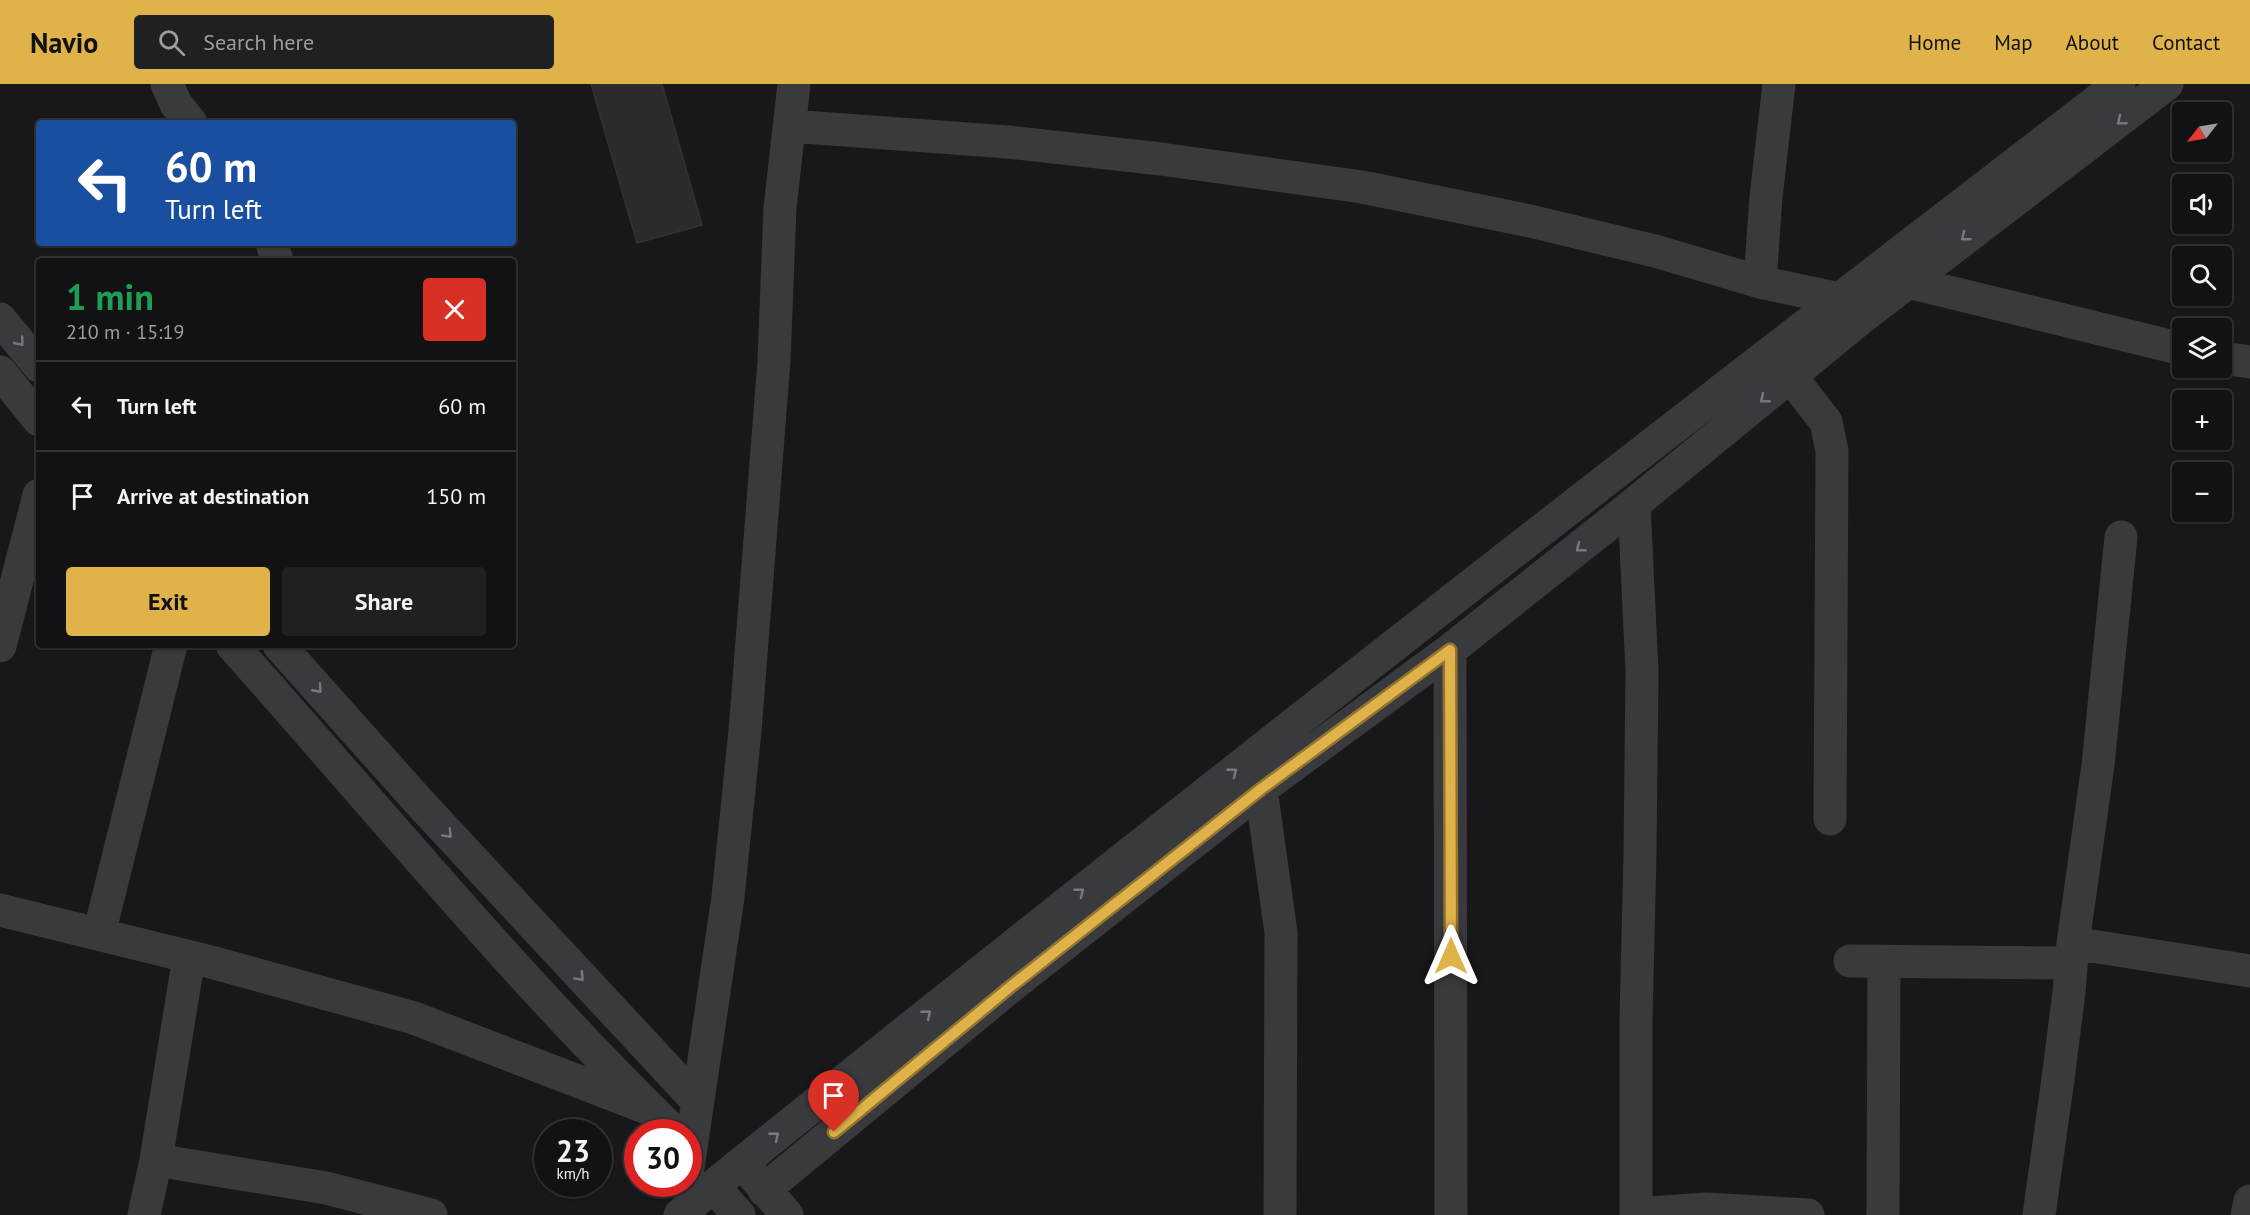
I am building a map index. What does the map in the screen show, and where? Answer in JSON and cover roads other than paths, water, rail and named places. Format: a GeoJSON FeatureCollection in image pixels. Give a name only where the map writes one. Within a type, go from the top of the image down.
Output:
{"type":"FeatureCollection","features":[{"type":"Feature","properties":{"kind":"street"},"geometry":{"type":"LineString","coordinates":[[167,84],[176,104],[189,120]]}},
{"type":"Feature","properties":{"kind":"street"},"geometry":{"type":"LineString","coordinates":[[696,1119],[728,897],[745,731],[774,361],[780,208],[794,84]]}},
{"type":"Feature","properties":{"kind":"street"},"geometry":{"type":"LineString","coordinates":[[1760,282],[1766,197],[1779,84]]}},
{"type":"Feature","properties":{"kind":"street"},"geometry":{"type":"LineString","coordinates":[[764,1190],[1010,987],[1261,789],[1450,650],[1908,282],[1995,196],[2119,84]]}},
{"type":"Feature","properties":{"kind":"street"},"geometry":{"type":"LineString","coordinates":[[702,1174],[742,1162],[1076,895],[1839,299],[1995,196],[2112,128],[2167,84]]}},
{"type":"Feature","properties":{"kind":"street"},"geometry":{"type":"LineString","coordinates":[[790,126],[1008,142],[1161,159],[1362,187],[1496,214],[1644,248],[1760,282],[1839,299]]}},
{"type":"Feature","properties":{"kind":"street"},"geometry":{"type":"LineString","coordinates":[[1908,282],[2172,347]]}},
{"type":"Feature","properties":{"kind":"street"},"geometry":{"type":"LineString","coordinates":[[0,319],[36,362]]}},
{"type":"Feature","properties":{"kind":"street"},"geometry":{"type":"LineString","coordinates":[[2232,359],[2250,362]]}},
{"type":"Feature","properties":{"kind":"street"},"geometry":{"type":"LineString","coordinates":[[0,372],[36,416]]}},
{"type":"Feature","properties":{"kind":"street"},"geometry":{"type":"LineString","coordinates":[[1791,377],[1826,422],[1832,451],[1830,819]]}},
{"type":"Feature","properties":{"kind":"street"},"geometry":{"type":"LineString","coordinates":[[1594,490],[1624,512],[1642,672],[1635,1020],[1636,1215],[1706,1209],[1808,1215]]}},
{"type":"Feature","properties":{"kind":"street"},"geometry":{"type":"LineString","coordinates":[[0,646],[36,507]]}},
{"type":"Feature","properties":{"kind":"street"},"geometry":{"type":"LineString","coordinates":[[2038,1215],[2058,1079],[2072,953],[2098,765],[2121,537]]}},
{"type":"Feature","properties":{"kind":"street"},"geometry":{"type":"LineString","coordinates":[[99,934],[170,648]]}},
{"type":"Feature","properties":{"kind":"street"},"geometry":{"type":"LineString","coordinates":[[235,648],[519,973],[650,1109],[655,1119]]}},
{"type":"Feature","properties":{"kind":"street"},"geometry":{"type":"LineString","coordinates":[[282,648],[428,811],[698,1102]]}},
{"type":"Feature","properties":{"kind":"street"},"geometry":{"type":"LineString","coordinates":[[1450,650],[1451,1215]]}},
{"type":"Feature","properties":{"kind":"street"},"geometry":{"type":"LineString","coordinates":[[1261,789],[1281,933],[1280,1215]]}},
{"type":"Feature","properties":{"kind":"street"},"geometry":{"type":"LineString","coordinates":[[0,910],[189,957],[414,1018],[650,1109]]}},
{"type":"Feature","properties":{"kind":"street"},"geometry":{"type":"LineString","coordinates":[[1850,961],[1884,963],[2072,953],[2250,971]]}},
{"type":"Feature","properties":{"kind":"street"},"geometry":{"type":"LineString","coordinates":[[144,1215],[156,1160],[189,957]]}},
{"type":"Feature","properties":{"kind":"street"},"geometry":{"type":"LineString","coordinates":[[1883,1215],[1884,963]]}},
{"type":"Feature","properties":{"kind":"street"},"geometry":{"type":"LineString","coordinates":[[156,1160],[326,1188],[431,1215]]}},
{"type":"Feature","properties":{"kind":"street"},"geometry":{"type":"LineString","coordinates":[[742,1162],[787,1215]]}},
{"type":"Feature","properties":{"kind":"street"},"geometry":{"type":"LineString","coordinates":[[702,1189],[739,1215]]}},
{"type":"Feature","properties":{"kind":"street"},"geometry":{"type":"LineString","coordinates":[[2247,1215],[2250,1201]]}}]}
